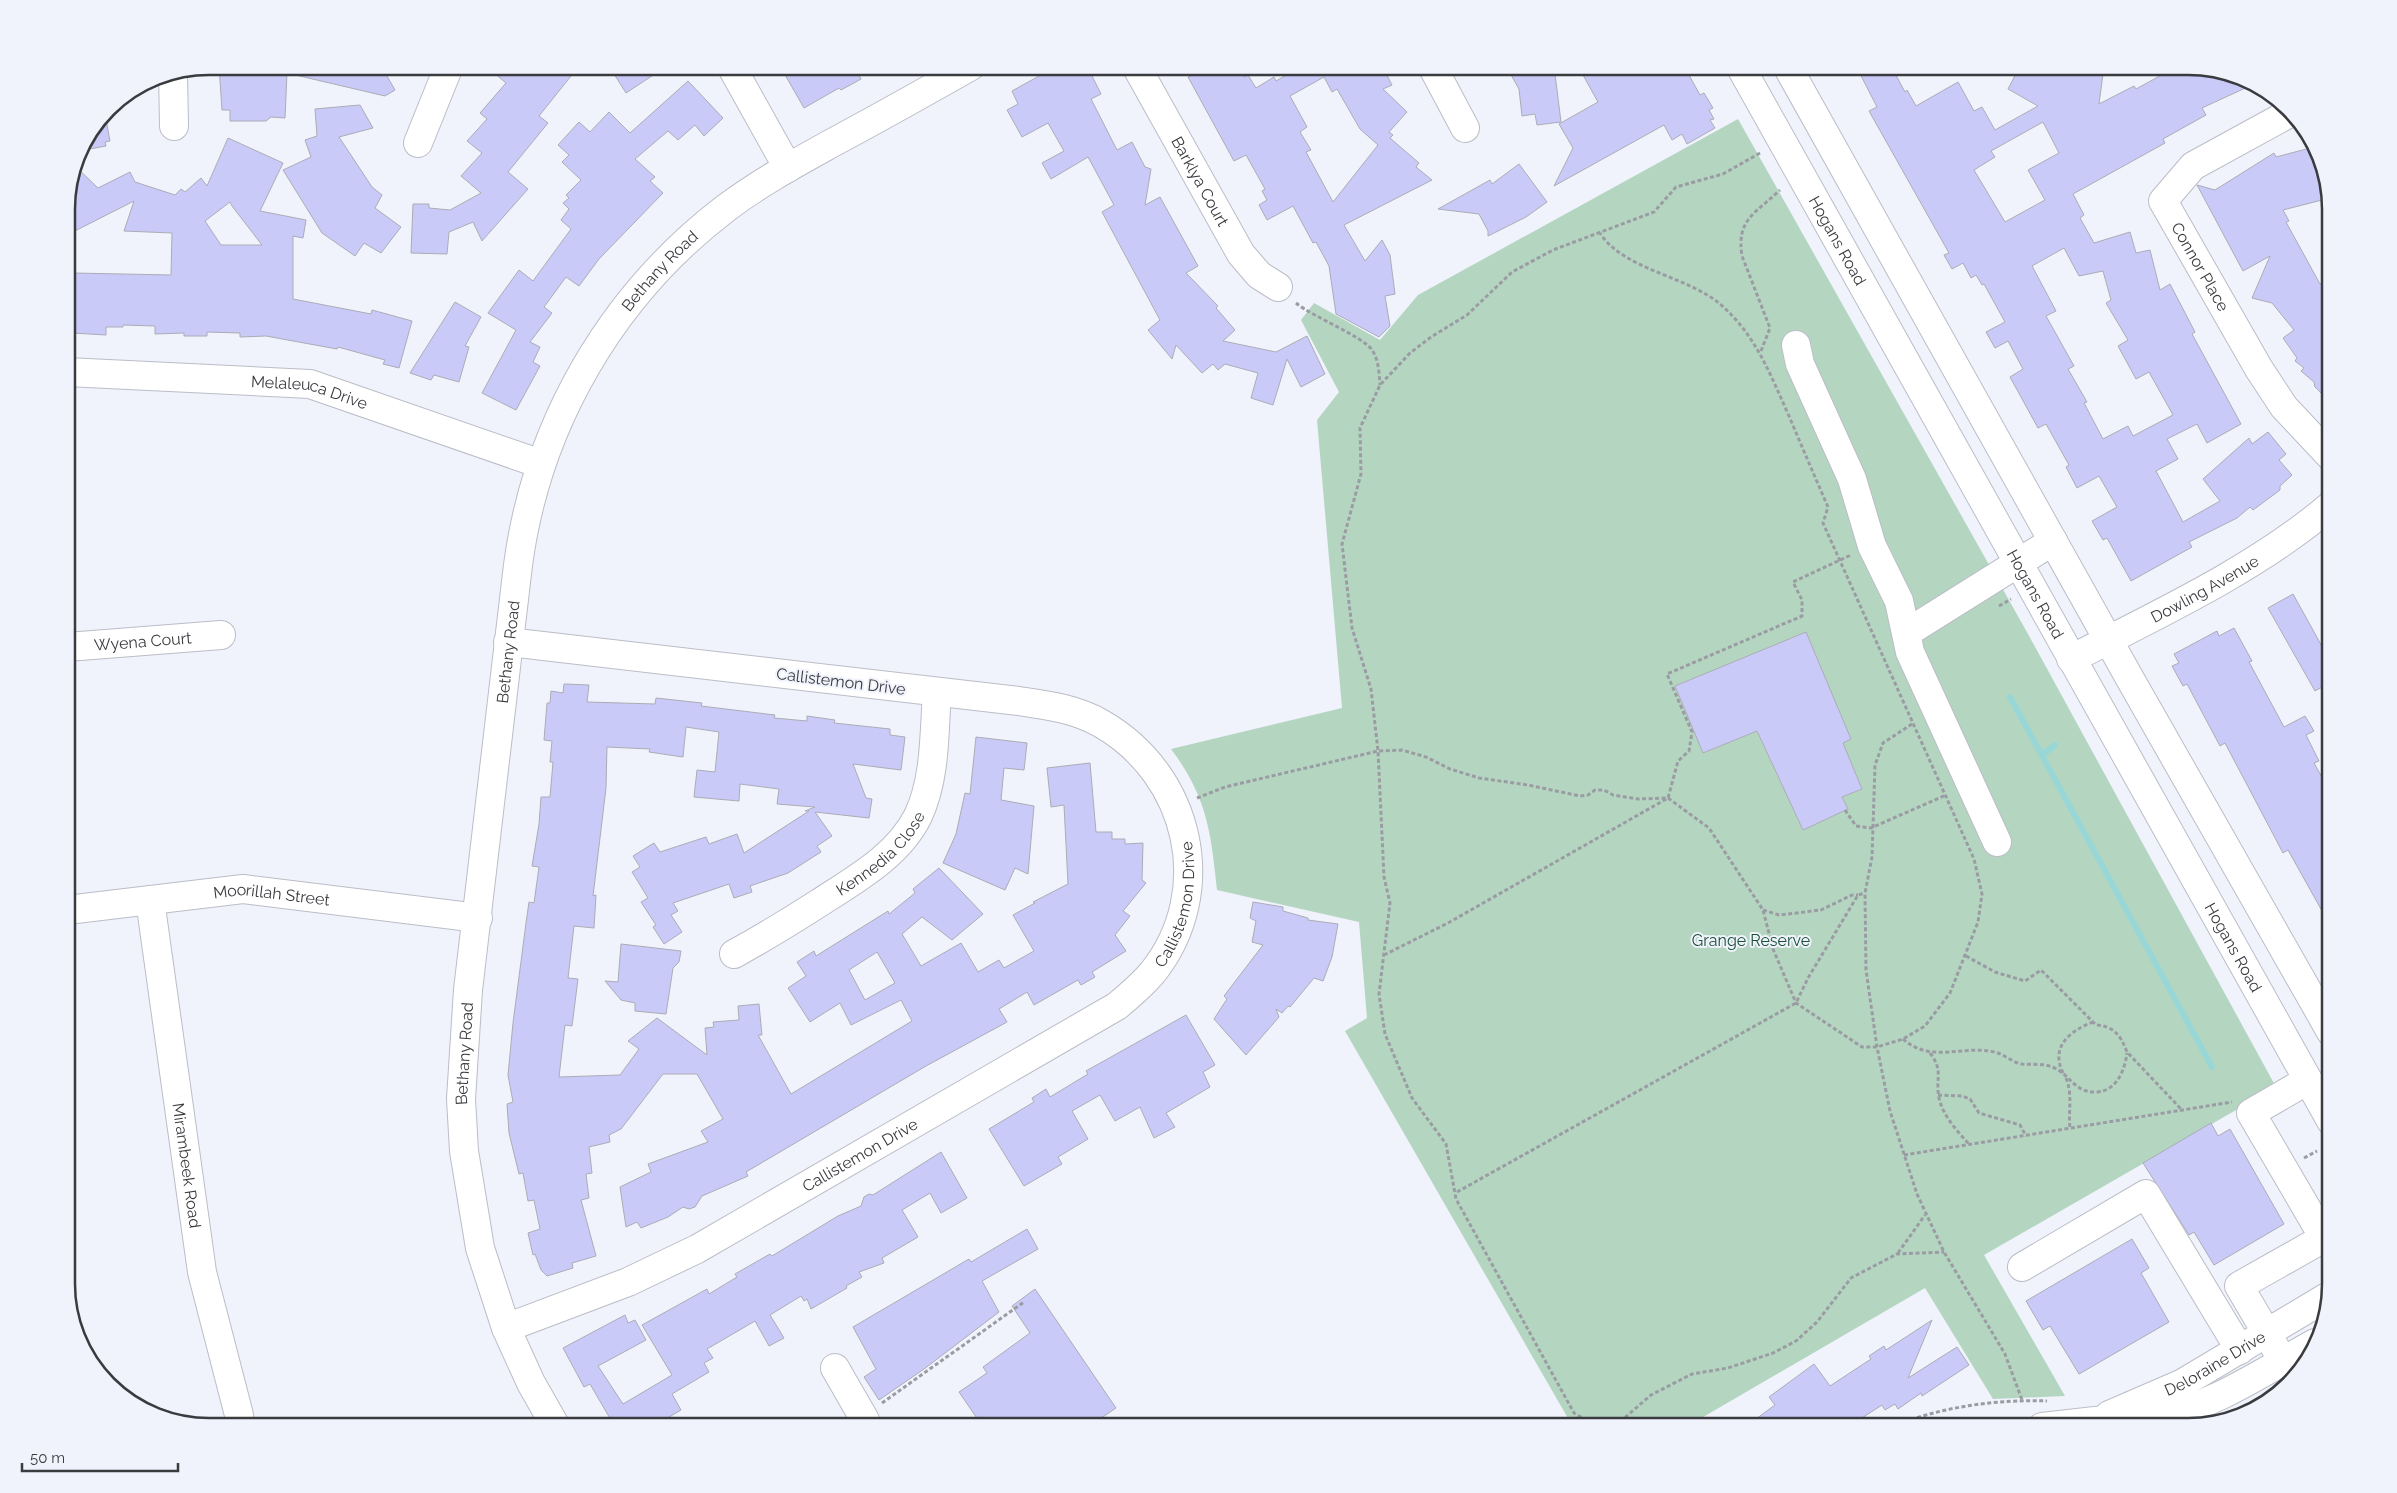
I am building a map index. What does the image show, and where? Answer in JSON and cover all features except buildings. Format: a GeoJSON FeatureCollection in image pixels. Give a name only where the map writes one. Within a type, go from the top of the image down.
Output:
{"type":"FeatureCollection","features":[{"type":"Feature","properties":{"kind":"street"},"geometry":{"type":"LineString","coordinates":[[418,143],[445,75]]}},
{"type":"Feature","properties":{"kind":"street"},"geometry":{"type":"LineString","coordinates":[[736,75],[788,168]]}},
{"type":"Feature","properties":{"kind":"street","name":"Bethany Road"},"geometry":{"type":"LineString","coordinates":[[551,1418],[531,1383],[506,1328],[480,1248],[464,1151],[461,1099],[462,1053],[508,642],[522,536],[541,464],[558,420],[578,379],[602,337],[631,298],[694,234],[726,208],[788,168],[955,75]]}},
{"type":"Feature","properties":{"kind":"street","name":"Barklya Court"},"geometry":{"type":"LineString","coordinates":[[1141,75],[1241,254],[1259,275],[1278,287]]}},
{"type":"Feature","properties":{"kind":"street"},"geometry":{"type":"LineString","coordinates":[[1437,75],[1465,128]]}},
{"type":"Feature","properties":{"kind":"street","name":"Hogans Road"},"geometry":{"type":"LineString","coordinates":[[1745,75],[2322,1105]]}},
{"type":"Feature","properties":{"kind":"street"},"geometry":{"type":"LineString","coordinates":[[1792,75],[2108,640],[2322,1016]]}},
{"type":"Feature","properties":{"kind":"street"},"geometry":{"type":"LineString","coordinates":[[173,80],[174,126]]}},
{"type":"Feature","properties":{"kind":"street","name":"Connor Place"},"geometry":{"type":"LineString","coordinates":[[2285,116],[2193,166],[2162,201],[2259,369],[2284,407],[2322,448]]}},
{"type":"Feature","properties":{"kind":"street"},"geometry":{"type":"LineString","coordinates":[[1796,345],[1800,364],[1852,479],[1872,546],[1899,601],[1908,632],[1910,652],[1998,842]]}},
{"type":"Feature","properties":{"kind":"street","name":"Melaleuca Drive"},"geometry":{"type":"LineString","coordinates":[[75,372],[310,384],[541,464]]}},
{"type":"Feature","properties":{"kind":"street","name":"Dowling Avenue"},"geometry":{"type":"LineString","coordinates":[[2071,659],[2260,556],[2322,512]]}},
{"type":"Feature","properties":{"kind":"street"},"geometry":{"type":"LineString","coordinates":[[1908,632],[2053,541]]}},
{"type":"Feature","properties":{"kind":"street","name":"Wyena Court"},"geometry":{"type":"LineString","coordinates":[[75,646],[220,635]]}},
{"type":"Feature","properties":{"kind":"street","name":"Callistemon Drive"},"geometry":{"type":"LineString","coordinates":[[506,1328],[628,1282],[697,1249],[1117,1006],[1135,991],[1152,972],[1168,949],[1178,926],[1185,900],[1188,870],[1185,840],[1176,806],[1166,786],[1141,753],[1102,723],[1056,706],[508,642]]}},
{"type":"Feature","properties":{"kind":"street","name":"Kennedia Close"},"geometry":{"type":"LineString","coordinates":[[734,954],[778,929],[872,868],[906,835],[918,815],[932,765],[937,692]]}},
{"type":"Feature","properties":{"kind":"street","name":"Moorillah Street"},"geometry":{"type":"LineString","coordinates":[[75,909],[243,888],[478,918]]}},
{"type":"Feature","properties":{"kind":"street","name":"Mirambeek Road"},"geometry":{"type":"LineString","coordinates":[[150,900],[202,1272],[239,1418]]}},
{"type":"Feature","properties":{"kind":"street"},"geometry":{"type":"LineString","coordinates":[[2308,1080],[2251,1114],[2322,1235]]}},
{"type":"Feature","properties":{"kind":"street"},"geometry":{"type":"LineString","coordinates":[[2022,1267],[2146,1194],[2240,1350]]}},
{"type":"Feature","properties":{"kind":"street"},"geometry":{"type":"LineString","coordinates":[[2283,1361],[2239,1286],[2322,1239]]}},
{"type":"Feature","properties":{"kind":"street","name":"Deloraine Drive"},"geometry":{"type":"LineString","coordinates":[[2194,1404],[2240,1350],[2321,1301]]}},
{"type":"Feature","properties":{"kind":"street","name":"Deloraine Drive"},"geometry":{"type":"LineString","coordinates":[[2147,1418],[2226,1393],[2305,1348]]}},
{"type":"Feature","properties":{"kind":"street"},"geometry":{"type":"LineString","coordinates":[[835,1368],[863,1418]]}},
{"type":"Feature","properties":{"kind":"path"},"geometry":{"type":"LineString","coordinates":[[1582,1418],[1574,1413],[1456,1199],[1457,1192],[1446,1144],[1412,1098],[1385,1034],[1379,994],[1390,903],[1384,877],[1378,751],[1371,689],[1352,628],[1342,544],[1361,474],[1360,428],[1380,386],[1410,353],[1431,337],[1467,315],[1512,272],[1553,250],[1654,212],[1676,187],[1723,174],[1760,153]]}},
{"type":"Feature","properties":{"kind":"path"},"geometry":{"type":"LineString","coordinates":[[1761,352],[1770,328],[1742,256],[1740,244],[1746,220],[1780,190]]}},
{"type":"Feature","properties":{"kind":"path"},"geometry":{"type":"LineString","coordinates":[[1176,806],[1225,787],[1378,751],[1402,750],[1479,778],[1528,785],[1580,796],[1588,795],[1595,790],[1604,790],[1613,795],[1638,798],[1668,798],[1709,828],[1763,910],[1773,949],[1796,1003],[1862,1047],[1877,1047],[1903,1039],[1925,1026],[1950,993],[1978,922],[1982,894],[1974,859],[1823,523],[1828,507],[1761,352],[1720,304],[1699,290],[1646,267],[1607,244],[1600,232]]}},
{"type":"Feature","properties":{"kind":"path"},"geometry":{"type":"LineString","coordinates":[[1278,287],[1306,312],[1363,342],[1372,350],[1378,367],[1380,386]]}},
{"type":"Feature","properties":{"kind":"path"},"geometry":{"type":"LineString","coordinates":[[1384,955],[1448,923],[1668,798],[1678,761],[1689,751],[1692,732],[1668,674],[1802,616],[1802,600],[1793,582],[1872,546]]}},
{"type":"Feature","properties":{"kind":"path"},"geometry":{"type":"LineString","coordinates":[[1912,724],[1883,743],[1875,765],[1871,828],[1872,858],[1865,893],[1866,970],[1877,1047],[1890,1111],[1925,1215],[1944,1252],[2005,1354],[2022,1400]]}},
{"type":"Feature","properties":{"kind":"path"},"geometry":{"type":"LineString","coordinates":[[1846,810],[1856,826],[1871,828],[1970,784]]}},
{"type":"Feature","properties":{"kind":"path"},"geometry":{"type":"LineString","coordinates":[[1763,910],[1779,915],[1821,910],[1852,895],[1865,893]]}},
{"type":"Feature","properties":{"kind":"path"},"geometry":{"type":"LineString","coordinates":[[1457,1192],[1796,1003],[1808,978],[1858,895]]}},
{"type":"Feature","properties":{"kind":"path"},"geometry":{"type":"LineString","coordinates":[[1903,1039],[1930,1052],[1987,1051],[1999,1053],[2020,1064],[2043,1064],[2053,1067],[2075,1086],[2083,1090],[2099,1092],[2114,1084],[2125,1070],[2127,1052],[2123,1040],[2115,1031],[2093,1022],[2041,970],[2025,981],[1995,972],[1966,956]]}},
{"type":"Feature","properties":{"kind":"path"},"geometry":{"type":"LineString","coordinates":[[2070,1129],[2068,1115],[2070,1088],[2058,1063],[2058,1055],[2065,1040],[2075,1029],[2093,1022]]}},
{"type":"Feature","properties":{"kind":"path"},"geometry":{"type":"LineString","coordinates":[[1930,1052],[1938,1063],[1938,1095],[1949,1119],[1970,1145]]}},
{"type":"Feature","properties":{"kind":"path"},"geometry":{"type":"LineString","coordinates":[[2127,1052],[2181,1109]]}},
{"type":"Feature","properties":{"kind":"path"},"geometry":{"type":"LineString","coordinates":[[1938,1095],[1962,1096],[1970,1099],[1979,1113],[2020,1125],[2026,1136]]}},
{"type":"Feature","properties":{"kind":"path"},"geometry":{"type":"LineString","coordinates":[[1904,1155],[2236,1101]]}},
{"type":"Feature","properties":{"kind":"path"},"geometry":{"type":"LineString","coordinates":[[1897,1254],[1925,1215]]}},
{"type":"Feature","properties":{"kind":"path"},"geometry":{"type":"LineString","coordinates":[[1624,1418],[1650,1395],[1692,1374],[1728,1368],[1773,1353],[1796,1341],[1817,1322],[1851,1278],[1897,1254],[1944,1252]]}},
{"type":"Feature","properties":{"kind":"path"},"geometry":{"type":"LineString","coordinates":[[865,1418],[1024,1302]]}},
{"type":"Feature","properties":{"kind":"path"},"geometry":{"type":"LineString","coordinates":[[1921,1418],[1973,1405],[2022,1400],[2049,1401]]}},
{"type":"Feature","properties":{"kind":"green space","name":"Grange Reserve"},"geometry":{"type":"Polygon","coordinates":[[[1738,119],[2028,634],[2276,1087],[1984,1255],[2065,1396],[1993,1399],[1925,1288],[1701,1418],[1568,1418],[1345,1031],[1367,1018],[1359,922],[1217,890],[1209,833],[1200,799],[1193,783],[1171,749],[1342,708],[1317,420],[1339,392],[1301,320],[1314,303],[1380,340],[1418,295],[1738,119]]]}},
{"type":"Feature","properties":{"kind":"waterway"},"geometry":{"type":"LineString","coordinates":[[2010,697],[2212,1067]]}},
{"type":"Feature","properties":{"kind":"waterway"},"geometry":{"type":"LineString","coordinates":[[2042,755],[2055,745]]}}]}
